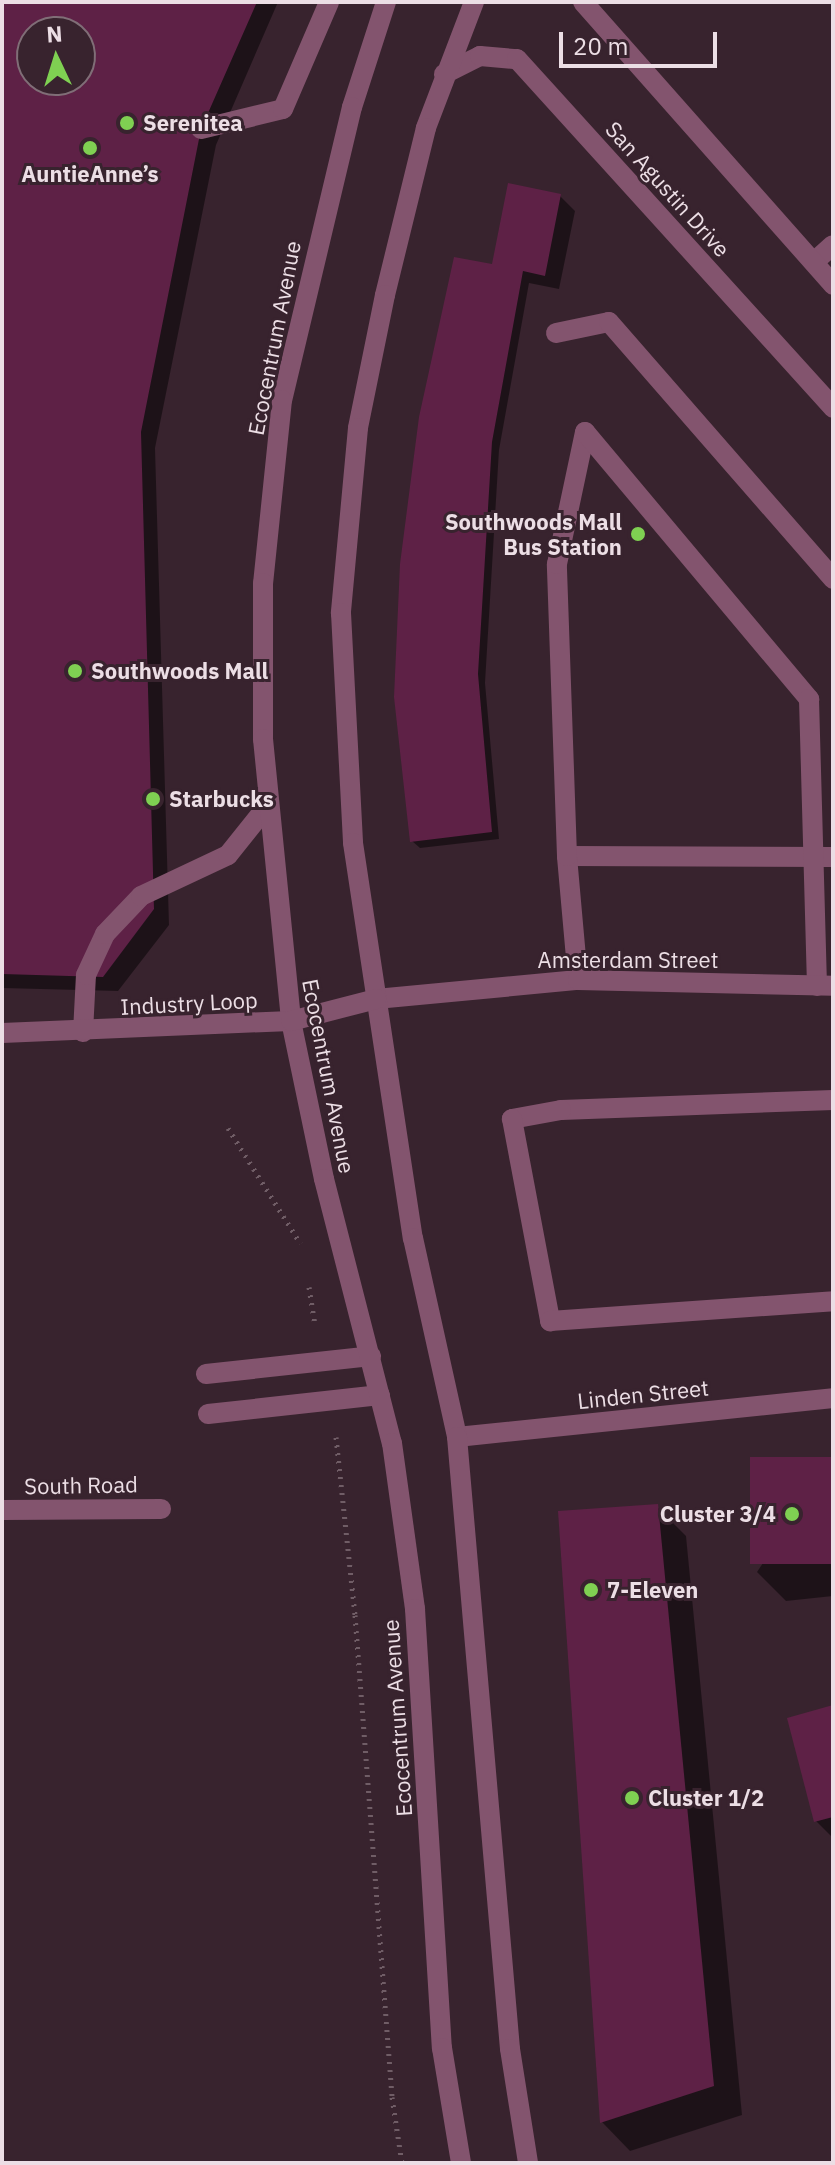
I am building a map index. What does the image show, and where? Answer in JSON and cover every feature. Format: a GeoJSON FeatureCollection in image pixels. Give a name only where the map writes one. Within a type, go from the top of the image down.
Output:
{"type":"FeatureCollection","features":[{"type":"Feature","properties":{"kind":"street"},"geometry":{"type":"LineString","coordinates":[[201,129],[283,109],[329,2]]}},
{"type":"Feature","properties":{"kind":"street","name":"Ecocentrum Avenue"},"geometry":{"type":"LineString","coordinates":[[386,2],[352,107],[282,400],[263,583],[268,805],[291,1021],[324,1179],[392,1443],[415,1609],[442,2048],[461,2163]]}},
{"type":"Feature","properties":{"kind":"street"},"geometry":{"type":"LineString","coordinates":[[474,2],[444,74],[385,295],[358,428],[346,532],[341,613],[344,728],[353,843],[413,1238],[457,1437],[510,2049],[528,2163]]}},
{"type":"Feature","properties":{"kind":"street"},"geometry":{"type":"LineString","coordinates":[[593,6],[833,285]]}},
{"type":"Feature","properties":{"kind":"street","name":"San Agustin Drive"},"geometry":{"type":"LineString","coordinates":[[444,74],[480,56],[517,59],[833,408]]}},
{"type":"Feature","properties":{"kind":"street"},"geometry":{"type":"LineString","coordinates":[[814,262],[833,245]]}},
{"type":"Feature","properties":{"kind":"street"},"geometry":{"type":"LineString","coordinates":[[556,333],[609,322],[833,579]]}},
{"type":"Feature","properties":{"kind":"street"},"geometry":{"type":"LineString","coordinates":[[578,980],[567,856],[557,564],[585,432],[809,699],[825,857],[825,986]]}},
{"type":"Feature","properties":{"kind":"street"},"geometry":{"type":"LineString","coordinates":[[83,1032],[86,975],[105,934],[141,896],[228,855],[268,805]]}},
{"type":"Feature","properties":{"kind":"street"},"geometry":{"type":"LineString","coordinates":[[567,856],[825,857]]}},
{"type":"Feature","properties":{"kind":"street","name":"Amsterdam Street"},"geometry":{"type":"LineString","coordinates":[[376,999],[578,980],[825,986]]}},
{"type":"Feature","properties":{"kind":"street","name":"Industry Loop"},"geometry":{"type":"LineString","coordinates":[[2,1033],[291,1021],[376,999]]}},
{"type":"Feature","properties":{"kind":"street"},"geometry":{"type":"LineString","coordinates":[[833,1100],[561,1110],[512,1119],[550,1321],[833,1301]]}},
{"type":"Feature","properties":{"kind":"street"},"geometry":{"type":"LineString","coordinates":[[206,1374],[371,1356]]}},
{"type":"Feature","properties":{"kind":"street"},"geometry":{"type":"LineString","coordinates":[[208,1414],[380,1395]]}},
{"type":"Feature","properties":{"kind":"street","name":"Linden Street"},"geometry":{"type":"LineString","coordinates":[[457,1437],[833,1398]]}},
{"type":"Feature","properties":{"kind":"street","name":"South Road"},"geometry":{"type":"LineString","coordinates":[[2,1510],[161,1509]]}},
{"type":"Feature","properties":{"kind":"path"},"geometry":{"type":"LineString","coordinates":[[228,1128],[303,1249]]}},
{"type":"Feature","properties":{"kind":"path"},"geometry":{"type":"LineString","coordinates":[[308,1278],[321,1361]]}},
{"type":"Feature","properties":{"kind":"path"},"geometry":{"type":"LineString","coordinates":[[329,1402],[355,1615],[369,1841],[402,2163]]}},
{"type":"Feature","properties":{"kind":"building","name":"Southwoods Mall"},"geometry":{"type":"Polygon","coordinates":[[[2,2],[257,2],[201,129],[141,432],[154,909],[103,977],[2,974],[2,2]]]}},
{"type":"Feature","properties":{"kind":"building"},"geometry":{"type":"Polygon","coordinates":[[[508,183],[561,194],[545,276],[523,271],[492,442],[478,674],[492,832],[410,842],[394,697],[400,564],[419,417],[454,257],[492,264],[508,183]]]}},
{"type":"Feature","properties":{"kind":"building","name":"Cluster 3/4"},"geometry":{"type":"Polygon","coordinates":[[[750,1457],[833,1457],[833,1564],[750,1564],[750,1457]]]}},
{"type":"Feature","properties":{"kind":"building","name":"Cluster 1/2"},"geometry":{"type":"Polygon","coordinates":[[[658,1504],[714,2086],[600,2123],[558,1511],[658,1504]]]}},
{"type":"Feature","properties":{"kind":"building"},"geometry":{"type":"Polygon","coordinates":[[[833,1705],[833,1817],[814,1822],[787,1718],[833,1705]]]}},
{"type":"Feature","properties":{"kind":"place","name":"Serenitea"},"geometry":{"type":"Point","coordinates":[127,123]}},
{"type":"Feature","properties":{"kind":"place","name":"AuntieAnne’s"},"geometry":{"type":"Point","coordinates":[90,148]}},
{"type":"Feature","properties":{"kind":"place","name":"Southwoods Mall Bus Station"},"geometry":{"type":"Point","coordinates":[638,534]}},
{"type":"Feature","properties":{"kind":"place","name":"Southwoods Mall"},"geometry":{"type":"Point","coordinates":[75,671]}},
{"type":"Feature","properties":{"kind":"place","name":"Starbucks"},"geometry":{"type":"Point","coordinates":[153,799]}},
{"type":"Feature","properties":{"kind":"place","name":"Cluster 3/4"},"geometry":{"type":"Point","coordinates":[792,1514]}},
{"type":"Feature","properties":{"kind":"place","name":"7-Eleven"},"geometry":{"type":"Point","coordinates":[591,1590]}},
{"type":"Feature","properties":{"kind":"place","name":"Cluster 1/2"},"geometry":{"type":"Point","coordinates":[632,1798]}}]}
